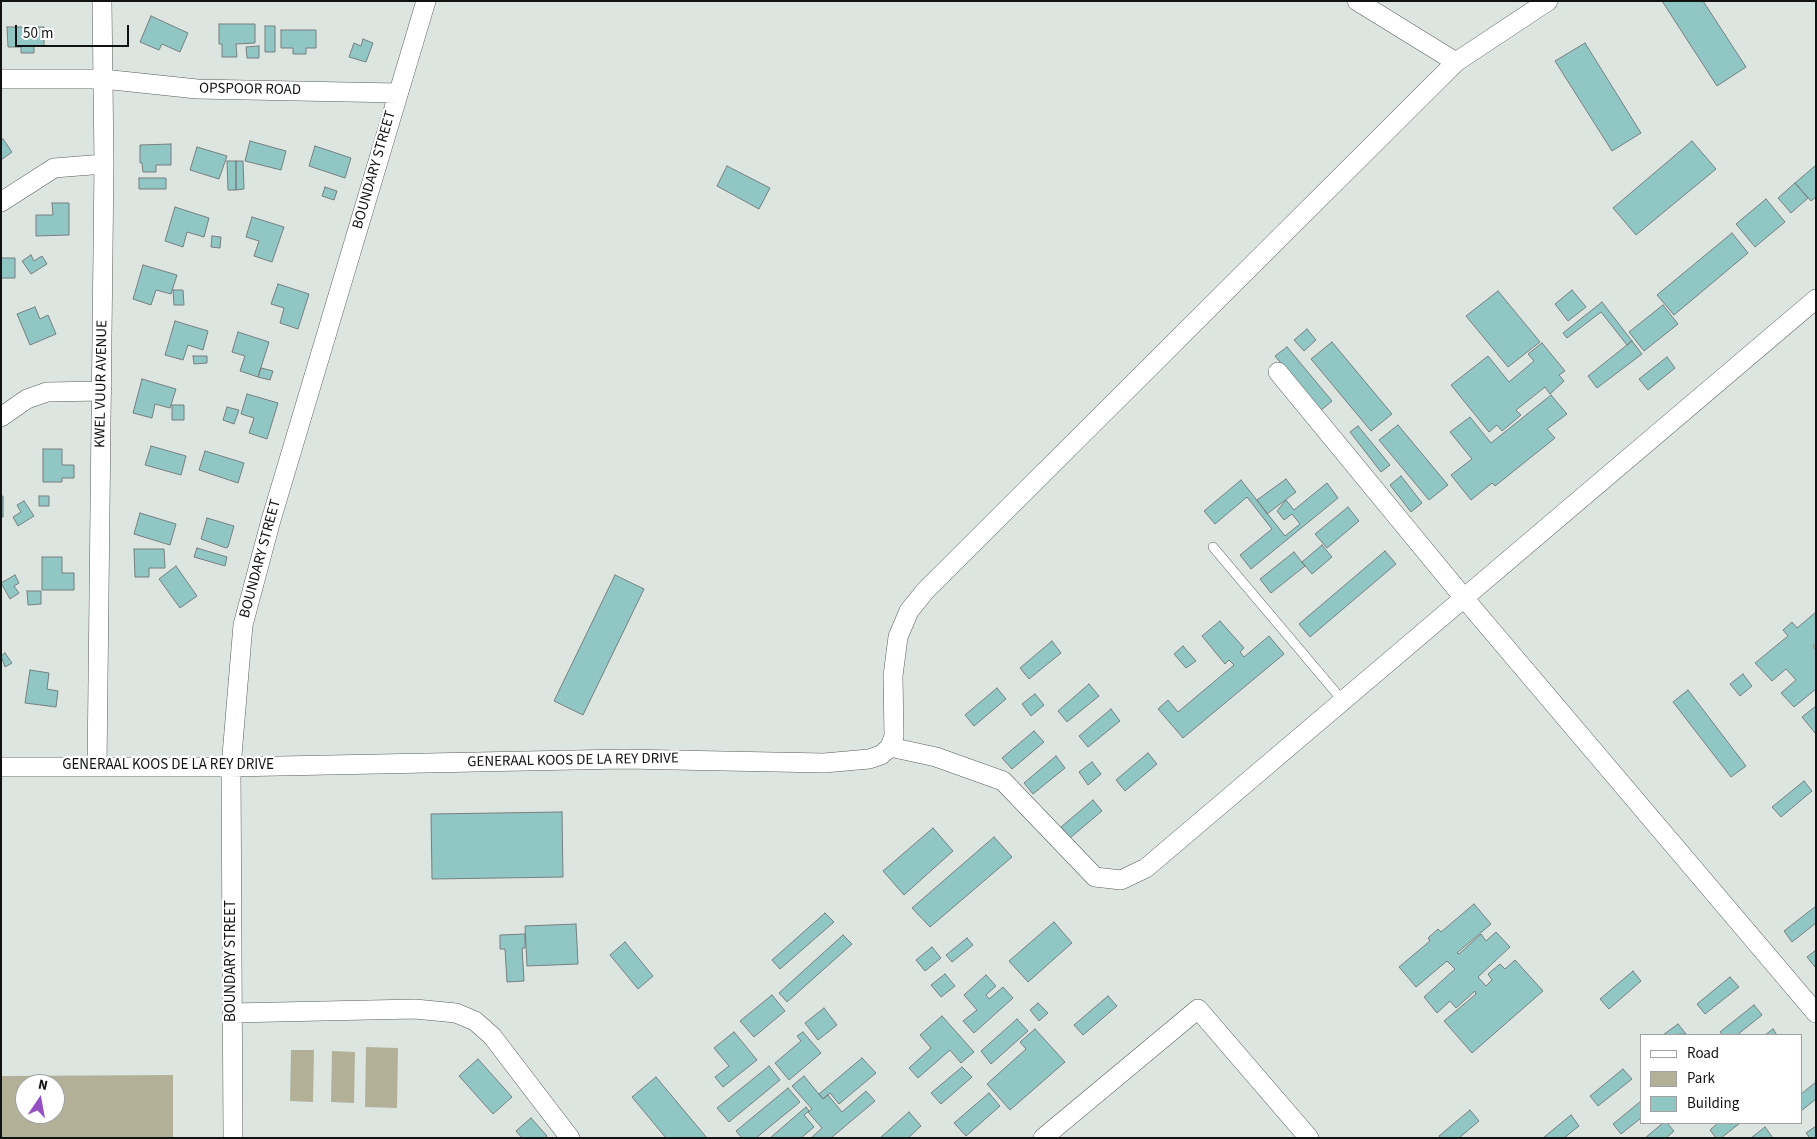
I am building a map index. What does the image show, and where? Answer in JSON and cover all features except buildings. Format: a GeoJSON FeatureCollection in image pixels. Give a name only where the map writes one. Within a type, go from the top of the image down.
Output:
{"type":"FeatureCollection","features":[{"type":"Feature","properties":{"kind":"street","name":"KWEL VUUR AVENUE"},"geometry":{"type":"LineString","coordinates":[[97,767],[104,164],[102,1]]}},
{"type":"Feature","properties":{"kind":"street","name":"BOUNDARY STREET"},"geometry":{"type":"LineString","coordinates":[[233,1138],[231,767],[243,625],[271,520],[426,1]]}},
{"type":"Feature","properties":{"kind":"street"},"geometry":{"type":"LineString","coordinates":[[1357,1],[1456,62]]}},
{"type":"Feature","properties":{"kind":"street"},"geometry":{"type":"LineString","coordinates":[[1548,1],[1456,62],[925,591],[909,611],[898,637],[893,676],[894,736],[890,747],[936,758],[1003,781],[1095,877],[1121,880],[1146,868],[1816,299]]}},
{"type":"Feature","properties":{"kind":"street","name":"OPSPOOR ROAD"},"geometry":{"type":"LineString","coordinates":[[1,79],[102,79],[197,89],[398,93]]}},
{"type":"Feature","properties":{"kind":"street"},"geometry":{"type":"LineString","coordinates":[[1,202],[54,168],[104,164]]}},
{"type":"Feature","properties":{"kind":"street"},"geometry":{"type":"LineString","coordinates":[[1278,372],[1464,598],[1816,1013]]}},
{"type":"Feature","properties":{"kind":"street"},"geometry":{"type":"LineString","coordinates":[[1,418],[27,399],[47,392],[102,391]]}},
{"type":"Feature","properties":{"kind":"street","name":"GENERAAL KOOS DE LA REY DRIVE"},"geometry":{"type":"LineString","coordinates":[[1,767],[231,767],[624,759],[824,763],[869,759],[881,755],[890,747]]}},
{"type":"Feature","properties":{"kind":"street"},"geometry":{"type":"LineString","coordinates":[[232,1013],[415,1009],[456,1013],[475,1021],[492,1036],[570,1138]]}},
{"type":"Feature","properties":{"kind":"street"},"geometry":{"type":"LineString","coordinates":[[1043,1138],[1198,1009],[1309,1138]]}},
{"type":"Feature","properties":{"kind":"lane"},"geometry":{"type":"LineString","coordinates":[[1213,547],[1343,701]]}},
{"type":"Feature","properties":{"kind":"green space"},"geometry":{"type":"Polygon","coordinates":[[[366,1047],[398,1048],[397,1108],[365,1107],[366,1047]]]}},
{"type":"Feature","properties":{"kind":"green space"},"geometry":{"type":"Polygon","coordinates":[[[291,1050],[314,1050],[313,1102],[290,1101],[291,1050]]]}},
{"type":"Feature","properties":{"kind":"green space"},"geometry":{"type":"Polygon","coordinates":[[[332,1051],[355,1052],[354,1103],[331,1102],[332,1051]]]}},
{"type":"Feature","properties":{"kind":"green space"},"geometry":{"type":"Polygon","coordinates":[[[173,1075],[173,1138],[1,1138],[1,1076],[15,1076],[15,1124],[65,1124],[65,1076],[173,1075]]]}}]}
